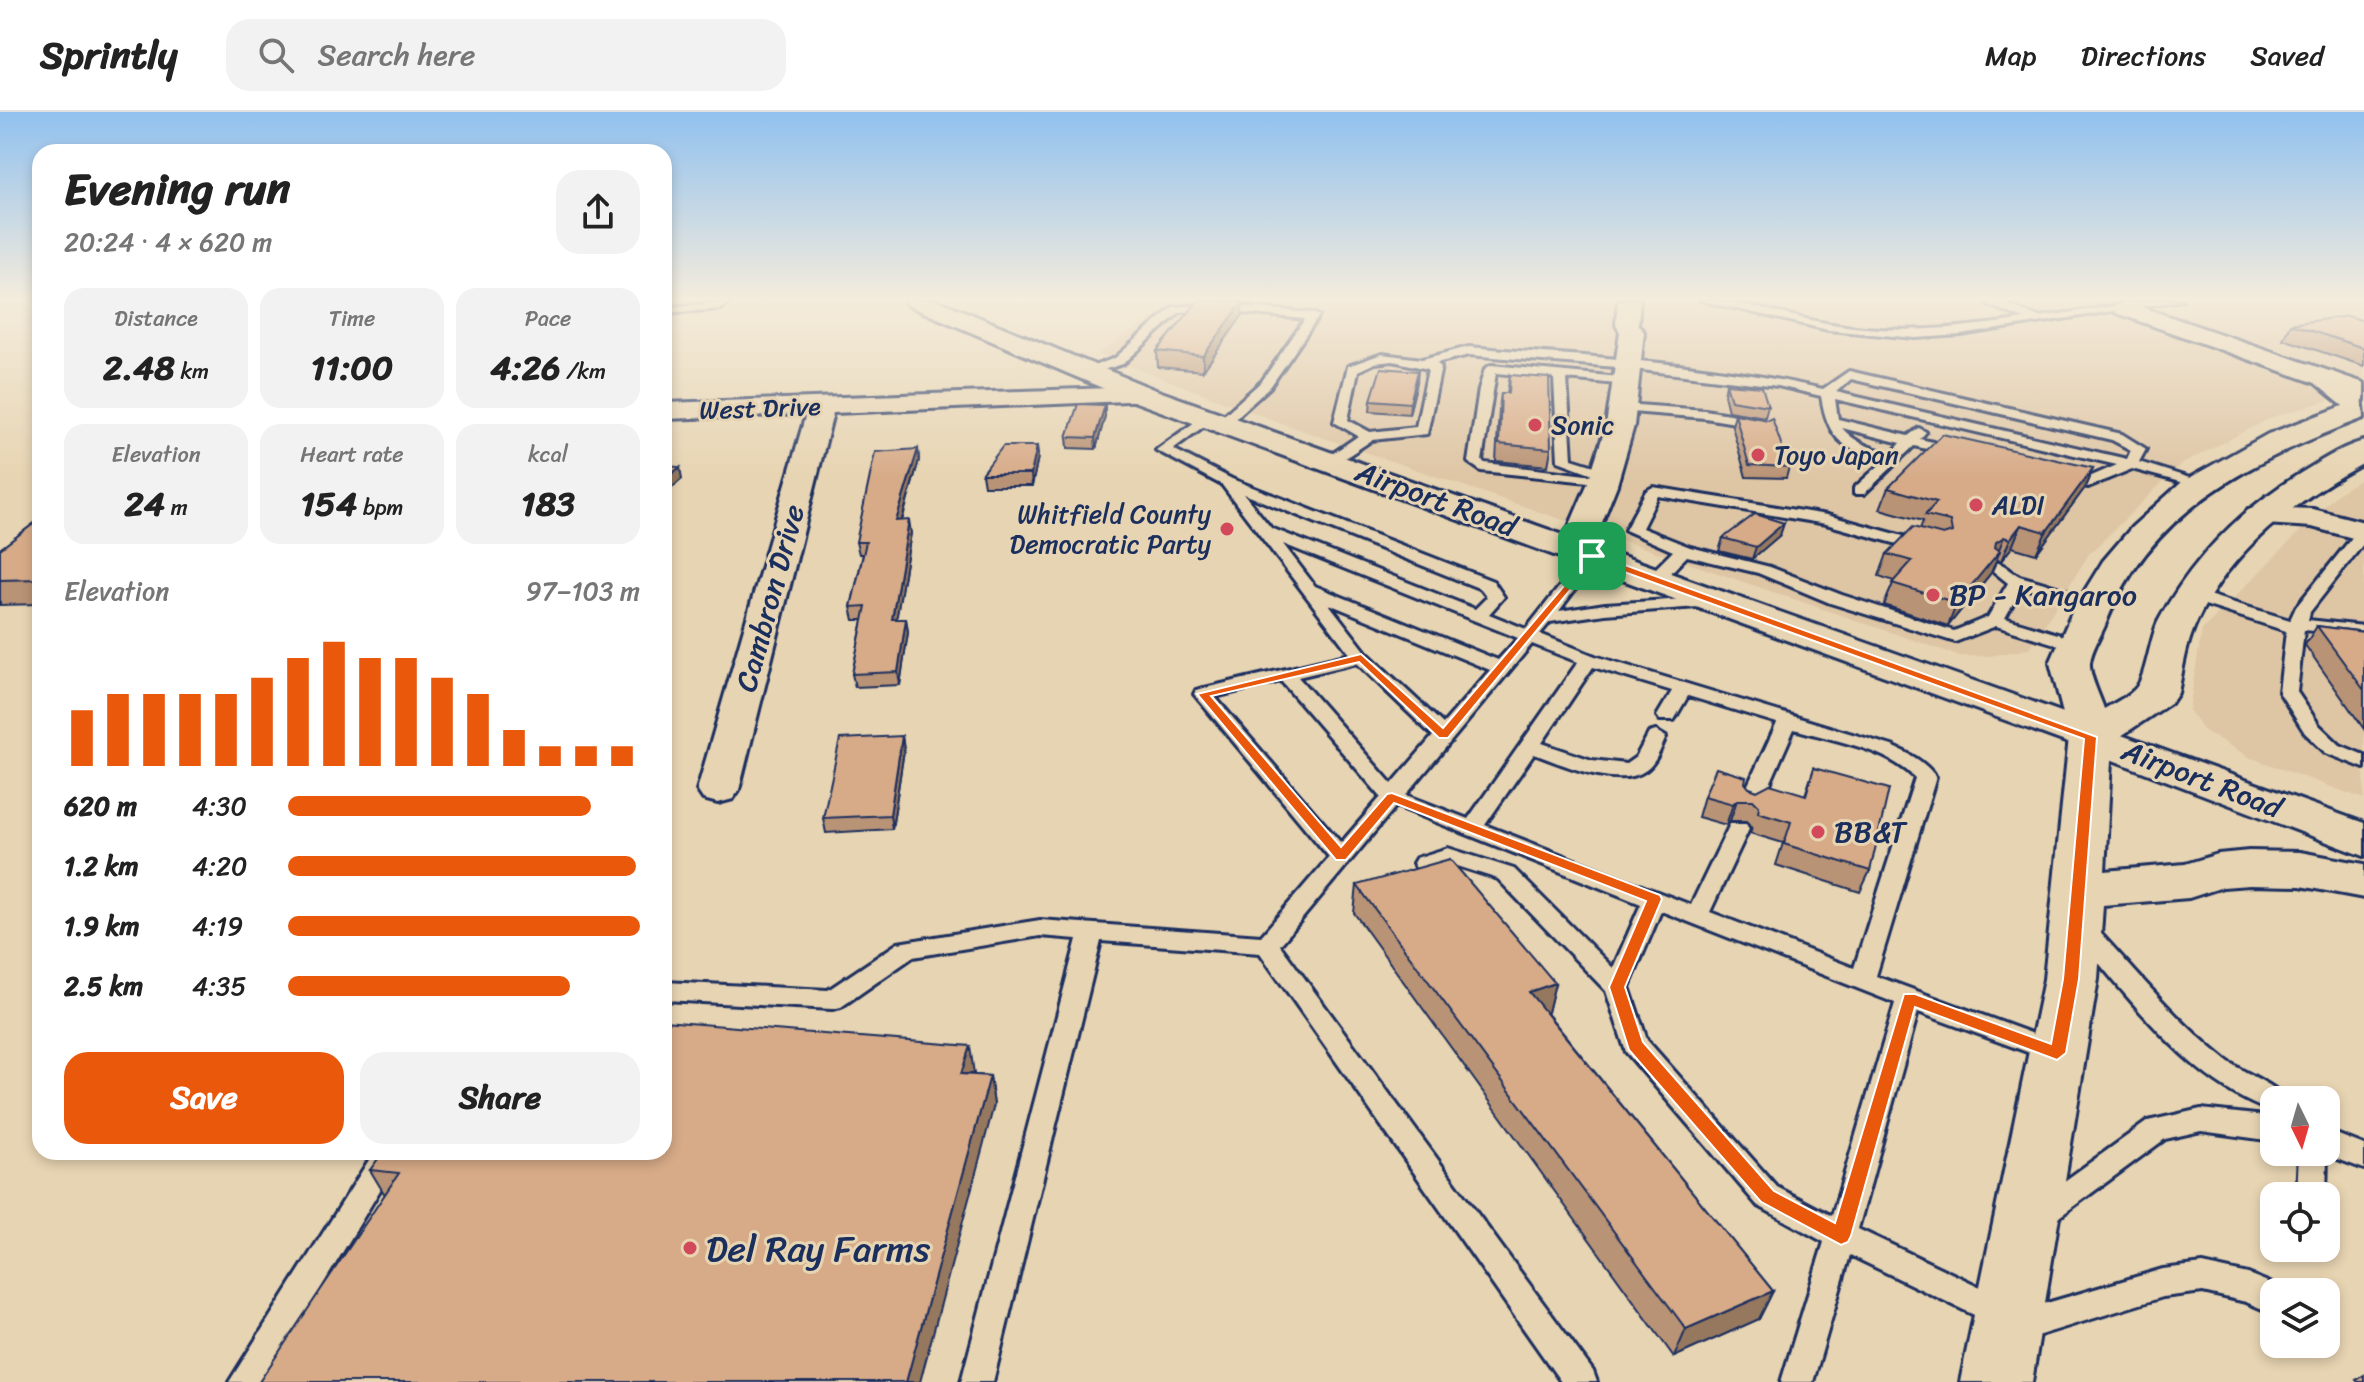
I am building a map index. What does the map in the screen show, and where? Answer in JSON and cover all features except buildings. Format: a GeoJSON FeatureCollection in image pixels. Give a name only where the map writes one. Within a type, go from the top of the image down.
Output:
{"type":"FeatureCollection","features":[{"type":"Feature","properties":{"kind":"main road","name":"Airport Road"},"geometry":{"type":"LineString","coordinates":[[1058,359],[1143,395],[2091,737],[2364,840]]}},
{"type":"Feature","properties":{"kind":"main road"},"geometry":{"type":"LineString","coordinates":[[2323,378],[2352,399],[2363,397]]}},
{"type":"Feature","properties":{"kind":"main road"},"geometry":{"type":"LineString","coordinates":[[2003,1343],[2071,979],[2091,737],[2070,663],[2095,606],[2116,569],[2144,534],[2202,484],[2363,397]]}},
{"type":"Feature","properties":{"kind":"main road"},"geometry":{"type":"LineString","coordinates":[[2091,737],[2157,693],[2176,625],[2192,595],[2233,539],[2303,484],[2364,450]]}},
{"type":"Feature","properties":{"kind":"main road"},"geometry":{"type":"LineString","coordinates":[[2077,905],[2189,881],[2218,871],[2249,868],[2300,869],[2364,881]]}},
{"type":"Feature","properties":{"kind":"street"},"geometry":{"type":"LineString","coordinates":[[1583,553],[1627,385],[1629,359]]}},
{"type":"Feature","properties":{"kind":"street"},"geometry":{"type":"LineString","coordinates":[[2270,359],[2323,378]]}},
{"type":"Feature","properties":{"kind":"street"},"geometry":{"type":"LineString","coordinates":[[2280,359],[2363,397]]}},
{"type":"Feature","properties":{"kind":"street","name":"West Drive"},"geometry":{"type":"LineString","coordinates":[[672,411],[1143,395]]}},
{"type":"Feature","properties":{"kind":"street","name":"Cambron Drive"},"geometry":{"type":"LineString","coordinates":[[718,790],[822,405]]}},
{"type":"Feature","properties":{"kind":"street"},"geometry":{"type":"LineString","coordinates":[[2303,484],[2314,496],[2364,521]]}},
{"type":"Feature","properties":{"kind":"street"},"geometry":{"type":"LineString","coordinates":[[2259,516],[2313,518],[2364,533]]}},
{"type":"Feature","properties":{"kind":"lane"},"geometry":{"type":"LineString","coordinates":[[1086,371],[1121,359]]}},
{"type":"Feature","properties":{"kind":"lane"},"geometry":{"type":"LineString","coordinates":[[1283,359],[1266,384],[1163,450],[1227,482],[1487,585],[1496,597],[1478,616]]}},
{"type":"Feature","properties":{"kind":"lane"},"geometry":{"type":"LineString","coordinates":[[1366,359],[1352,369],[1341,422],[1368,436]]}},
{"type":"Feature","properties":{"kind":"lane"},"geometry":{"type":"LineString","coordinates":[[1331,461],[1368,436],[1422,431],[1435,367],[1410,359]]}},
{"type":"Feature","properties":{"kind":"lane"},"geometry":{"type":"LineString","coordinates":[[1422,363],[1437,359]]}},
{"type":"Feature","properties":{"kind":"lane"},"geometry":{"type":"LineString","coordinates":[[1507,359],[1627,385],[1765,424]]}},
{"type":"Feature","properties":{"kind":"lane"},"geometry":{"type":"LineString","coordinates":[[1604,476],[1481,467],[1475,462],[1491,369],[1627,385],[1778,382],[2131,464],[2202,484]]}},
{"type":"Feature","properties":{"kind":"lane"},"geometry":{"type":"LineString","coordinates":[[1554,474],[1564,470],[1565,461],[1564,400],[1560,375]]}},
{"type":"Feature","properties":{"kind":"lane"},"geometry":{"type":"LineString","coordinates":[[1827,392],[1849,375],[2117,437],[2139,449],[2131,464],[2088,483],[1832,422]]}},
{"type":"Feature","properties":{"kind":"lane"},"geometry":{"type":"LineString","coordinates":[[1827,392],[1832,422],[1838,436],[1863,450],[1895,458]]}},
{"type":"Feature","properties":{"kind":"lane"},"geometry":{"type":"LineString","coordinates":[[1859,491],[1933,418]]}},
{"type":"Feature","properties":{"kind":"lane"},"geometry":{"type":"LineString","coordinates":[[1565,461],[1604,476]]}},
{"type":"Feature","properties":{"kind":"lane"},"geometry":{"type":"LineString","coordinates":[[1227,482],[1361,657],[1444,736]]}},
{"type":"Feature","properties":{"kind":"lane"},"geometry":{"type":"LineString","coordinates":[[1935,549],[1827,520],[1653,491],[1633,530],[1684,550],[1764,570],[1836,599],[1955,637],[1995,620],[2017,582]]}},
{"type":"Feature","properties":{"kind":"lane"},"geometry":{"type":"LineString","coordinates":[[1266,532],[1589,660],[1885,750],[1911,762],[1926,777],[1862,981]]}},
{"type":"Feature","properties":{"kind":"lane"},"geometry":{"type":"LineString","coordinates":[[2364,533],[2302,611],[2288,692],[2312,729],[2333,749],[2364,762]]}},
{"type":"Feature","properties":{"kind":"lane"},"geometry":{"type":"LineString","coordinates":[[1655,579],[1684,550]]}},
{"type":"Feature","properties":{"kind":"lane"},"geometry":{"type":"LineString","coordinates":[[1267,945],[1544,618],[1583,553]]}},
{"type":"Feature","properties":{"kind":"lane"},"geometry":{"type":"LineString","coordinates":[[1996,567],[2017,582],[2031,582],[2095,606]]}},
{"type":"Feature","properties":{"kind":"lane"},"geometry":{"type":"LineString","coordinates":[[1308,589],[1501,668]]}},
{"type":"Feature","properties":{"kind":"lane"},"geometry":{"type":"LineString","coordinates":[[2192,595],[2297,626],[2364,631]]}},
{"type":"Feature","properties":{"kind":"lane"},"geometry":{"type":"LineString","coordinates":[[1544,618],[1605,609],[1716,601]]}},
{"type":"Feature","properties":{"kind":"lane"},"geometry":{"type":"LineString","coordinates":[[1995,620],[2078,646]]}},
{"type":"Feature","properties":{"kind":"lane"},"geometry":{"type":"LineString","coordinates":[[1341,857],[1203,694],[1361,657]]}},
{"type":"Feature","properties":{"kind":"lane"},"geometry":{"type":"LineString","coordinates":[[1473,827],[1589,660]]}},
{"type":"Feature","properties":{"kind":"lane"},"geometry":{"type":"LineString","coordinates":[[1286,675],[1392,797],[1862,981],[2057,1053]]}},
{"type":"Feature","properties":{"kind":"lane"},"geometry":{"type":"LineString","coordinates":[[1667,716],[1683,688]]}},
{"type":"Feature","properties":{"kind":"lane"},"geometry":{"type":"LineString","coordinates":[[1751,802],[1788,720]]}},
{"type":"Feature","properties":{"kind":"lane"},"geometry":{"type":"LineString","coordinates":[[1530,745],[1600,769],[1628,771],[1640,766],[1656,737]]}},
{"type":"Feature","properties":{"kind":"lane"},"geometry":{"type":"LineString","coordinates":[[1697,916],[1738,829]]}},
{"type":"Feature","properties":{"kind":"lane"},"geometry":{"type":"LineString","coordinates":[[1424,863],[1448,855],[1506,874],[1617,987],[1635,1045],[1767,1196],[1841,1236],[2003,1343],[2163,1283],[2203,1278],[2260,1293]]}},
{"type":"Feature","properties":{"kind":"lane"},"geometry":{"type":"LineString","coordinates":[[1617,987],[1655,899]]}},
{"type":"Feature","properties":{"kind":"lane"},"geometry":{"type":"LineString","coordinates":[[2077,905],[2205,1062],[2260,1094]]}},
{"type":"Feature","properties":{"kind":"lane"},"geometry":{"type":"LineString","coordinates":[[672,991],[832,1000],[907,949],[1040,928],[1267,945]]}},
{"type":"Feature","properties":{"kind":"lane"},"geometry":{"type":"LineString","coordinates":[[977,1382],[1091,932]]}},
{"type":"Feature","properties":{"kind":"lane"},"geometry":{"type":"LineString","coordinates":[[1267,945],[1581,1382]]}},
{"type":"Feature","properties":{"kind":"lane"},"geometry":{"type":"LineString","coordinates":[[1797,1382],[1909,999]]}},
{"type":"Feature","properties":{"kind":"lane"},"geometry":{"type":"LineString","coordinates":[[2025,1226],[2158,1129],[2201,1120],[2260,1127]]}},
{"type":"Feature","properties":{"kind":"lane"},"geometry":{"type":"LineString","coordinates":[[2340,1148],[2364,1157]]}},
{"type":"Feature","properties":{"kind":"lane"},"geometry":{"type":"LineString","coordinates":[[245,1382],[384,1160]]}},
{"type":"Feature","properties":{"kind":"shaded area"},"geometry":{"type":"Polygon","coordinates":[[[1112,359],[2364,359],[2364,390],[2273,417],[2180,465],[2089,554],[2029,649],[1989,656],[1960,656],[1289,426],[1112,359]]]}},
{"type":"Feature","properties":{"kind":"shaded area"},"geometry":{"type":"Polygon","coordinates":[[[2364,477],[2364,799],[2249,757],[2203,730],[2189,710],[2202,630],[2337,494],[2364,477]]]}},
{"type":"Feature","properties":{"kind":"place","name":"Sonic"},"geometry":{"type":"Point","coordinates":[1535,425]}},
{"type":"Feature","properties":{"kind":"place","name":"Toyo Japan"},"geometry":{"type":"Point","coordinates":[1758,455]}},
{"type":"Feature","properties":{"kind":"place","name":"ALDI"},"geometry":{"type":"Point","coordinates":[1976,505]}},
{"type":"Feature","properties":{"kind":"place","name":"Whitfield County Democratic Party"},"geometry":{"type":"Point","coordinates":[1227,529]}},
{"type":"Feature","properties":{"kind":"place","name":"BP - Kangaroo"},"geometry":{"type":"Point","coordinates":[1933,595]}},
{"type":"Feature","properties":{"kind":"place","name":"BB&T"},"geometry":{"type":"Point","coordinates":[1818,832]}},
{"type":"Feature","properties":{"kind":"place","name":"Del Ray Farms"},"geometry":{"type":"Point","coordinates":[690,1248]}},
{"type":"Feature","properties":{"kind":"route"},"geometry":{"type":"LineString","coordinates":[[1592,556],[2091,737],[2071,979],[2057,1053],[1909,999],[1841,1236],[1767,1196],[1635,1045],[1617,987],[1655,899],[1392,797],[1341,857],[1203,694],[1361,657],[1444,736],[1592,556]]}}]}
